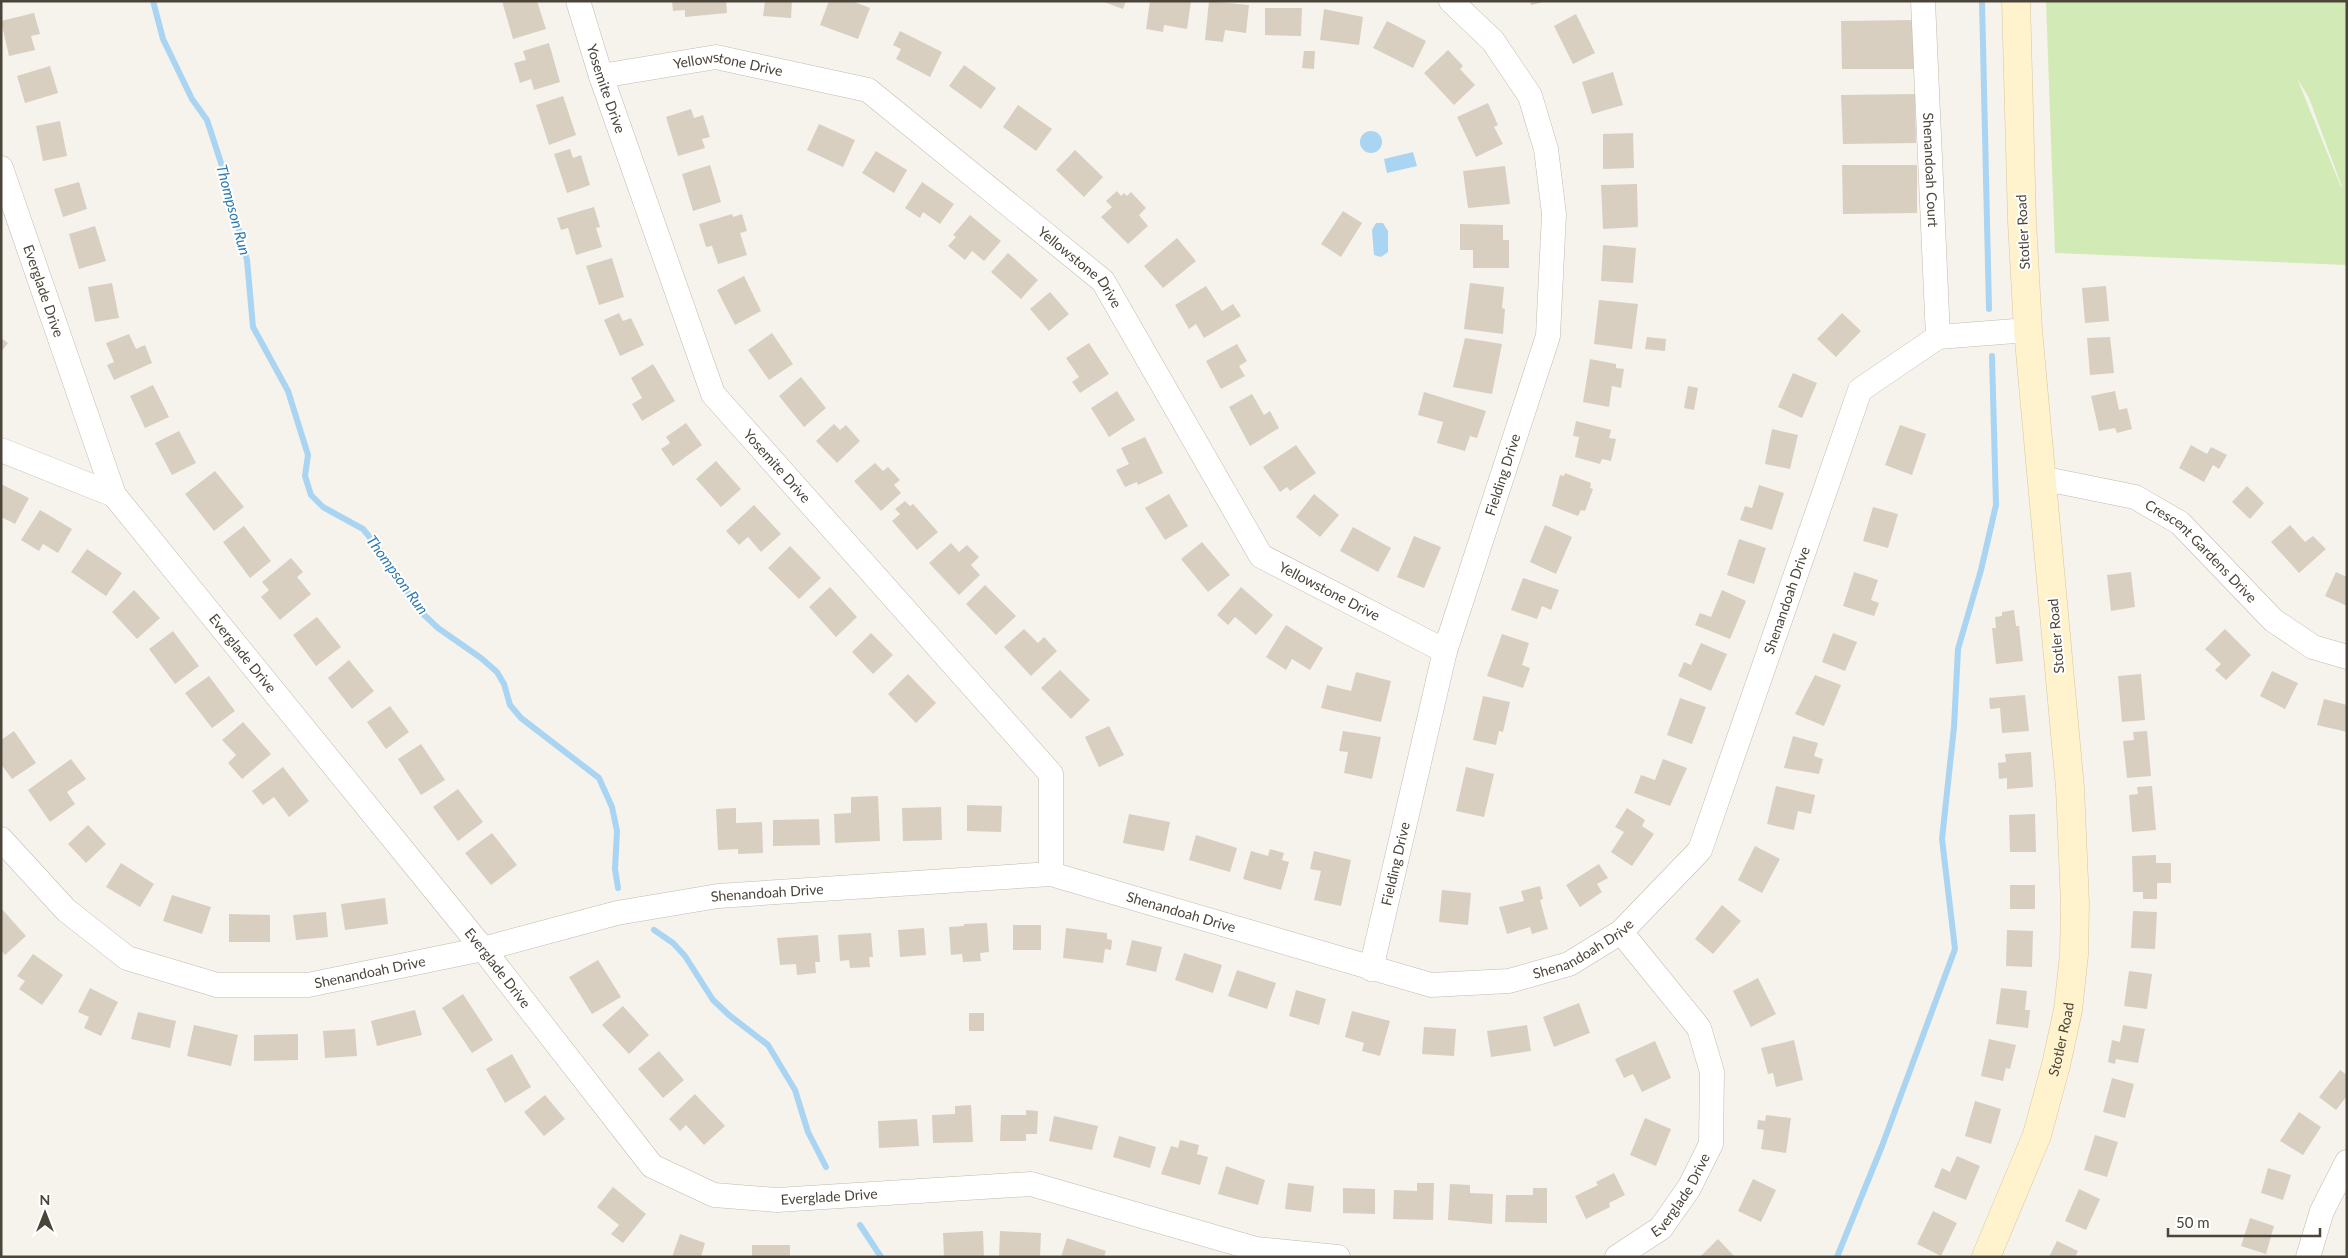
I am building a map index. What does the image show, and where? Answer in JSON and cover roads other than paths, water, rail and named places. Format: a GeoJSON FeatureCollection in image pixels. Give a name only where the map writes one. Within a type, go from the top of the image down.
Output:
{"type":"FeatureCollection","features":[{"type":"Feature","properties":{"kind":"street","name":"Yosemite Drive"},"geometry":{"type":"LineString","coordinates":[[578,1],[600,76],[713,394],[1051,774],[1051,874]]}},
{"type":"Feature","properties":{"kind":"street","name":"Fielding Drive"},"geometry":{"type":"LineString","coordinates":[[1371,969],[1445,650],[1548,336],[1554,214],[1546,149],[1530,96],[1493,42],[1451,1]]}},
{"type":"Feature","properties":{"kind":"street","name":"Shenandoah Court"},"geometry":{"type":"LineString","coordinates":[[1923,1],[1938,337]]}},
{"type":"Feature","properties":{"kind":"street","name":"Stotler Road"},"geometry":{"type":"LineString","coordinates":[[1986,1257],[2037,1135],[2056,1065],[2068,1010],[2074,955],[2074,855],[2070,788],[2028,330],[2022,221],[2016,1]]}},
{"type":"Feature","properties":{"kind":"street","name":"Yellowstone Drive"},"geometry":{"type":"LineString","coordinates":[[600,76],[716,57],[868,90],[1103,281],[1260,556],[1445,650]]}},
{"type":"Feature","properties":{"kind":"street","name":"Everglade Drive"},"geometry":{"type":"LineString","coordinates":[[1,168],[114,495],[483,949],[652,1166],[714,1195],[777,1200],[1032,1184],[1256,1249],[1338,1257]]}},
{"type":"Feature","properties":{"kind":"street","name":"Shenandoah Drive"},"geometry":{"type":"LineString","coordinates":[[1,839],[66,910],[127,958],[217,986],[308,986],[483,949],[617,912],[718,896],[1051,874],[1430,986],[1509,981],[1569,964],[1621,932],[1700,850],[1860,390],[1938,337],[2028,330]]}},
{"type":"Feature","properties":{"kind":"street"},"geometry":{"type":"LineString","coordinates":[[1,450],[114,495]]}},
{"type":"Feature","properties":{"kind":"street","name":"Crescent Gardens Drive"},"geometry":{"type":"LineString","coordinates":[[2041,478],[2135,497],[2180,523],[2274,620],[2313,647],[2347,657]]}},
{"type":"Feature","properties":{"kind":"street","name":"Everglade Drive"},"geometry":{"type":"LineString","coordinates":[[1617,1257],[1661,1228],[1689,1188],[1711,1144],[1712,1072],[1699,1028],[1621,932]]}},
{"type":"Feature","properties":{"kind":"street"},"geometry":{"type":"LineString","coordinates":[[2308,1257],[2322,1211],[2347,1162]]}},
{"type":"Feature","properties":{"kind":"water"},"geometry":{"type":"Polygon","coordinates":[[[1371,131],[1379,134],[1382,142],[1379,150],[1371,153],[1363,150],[1360,142],[1363,134],[1371,131]]]}},
{"type":"Feature","properties":{"kind":"water"},"geometry":{"type":"Polygon","coordinates":[[[1413,152],[1417,166],[1387,173],[1384,159],[1413,152]]]}},
{"type":"Feature","properties":{"kind":"water"},"geometry":{"type":"Polygon","coordinates":[[[1376,223],[1383,223],[1388,231],[1388,252],[1381,257],[1374,255],[1372,230],[1376,223]]]}},
{"type":"Feature","properties":{"kind":"waterway","name":"Thompson Run"},"geometry":{"type":"LineString","coordinates":[[153,1],[163,39],[192,99],[207,120],[222,166],[247,260],[253,327],[288,391],[308,455],[305,476],[311,495],[323,507],[363,529],[378,547],[420,611],[438,628],[481,658],[497,672],[504,684],[510,705],[521,718],[599,778],[612,807],[617,831],[615,869],[618,888]]}},
{"type":"Feature","properties":{"kind":"waterway"},"geometry":{"type":"LineString","coordinates":[[1982,1],[1989,309]]}},
{"type":"Feature","properties":{"kind":"waterway"},"geometry":{"type":"LineString","coordinates":[[1837,1257],[1882,1146],[1955,949],[1942,839],[1954,727],[1958,649],[1981,570],[1996,505],[1992,356]]}},
{"type":"Feature","properties":{"kind":"waterway","name":"Thompson Run"},"geometry":{"type":"LineString","coordinates":[[654,930],[673,943],[685,956],[713,1000],[768,1045],[795,1090],[808,1132],[826,1167]]}},
{"type":"Feature","properties":{"kind":"waterway","name":"Thompson Run"},"geometry":{"type":"LineString","coordinates":[[860,1225],[881,1257]]}}]}
